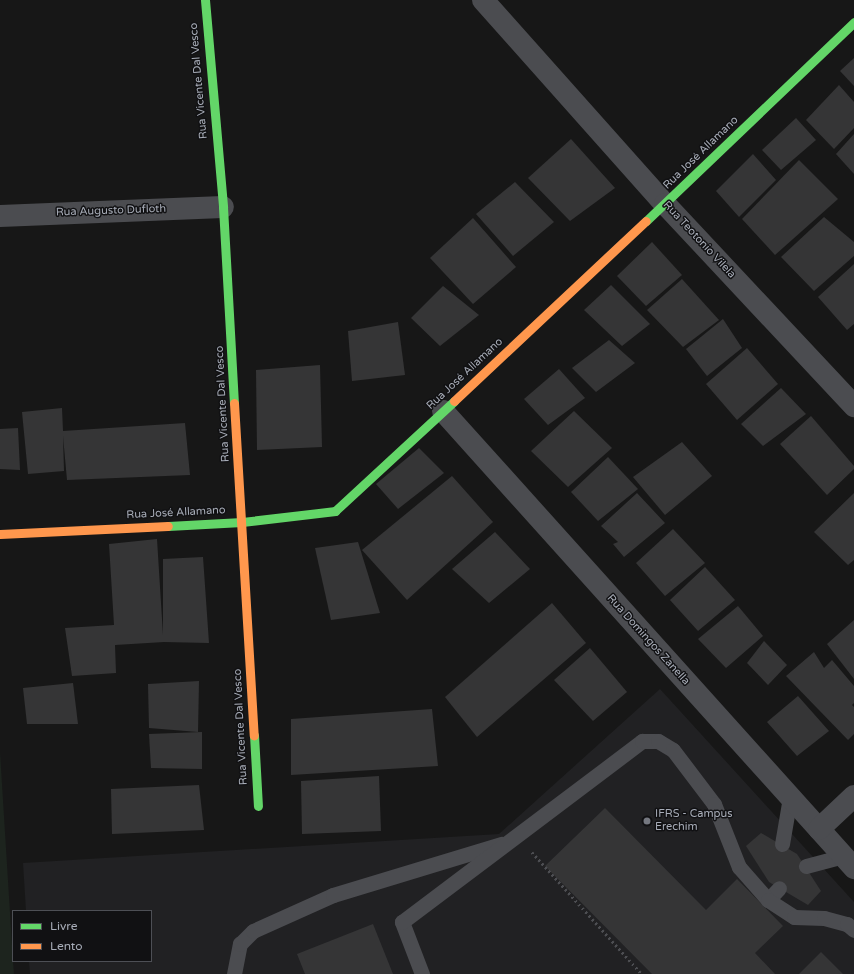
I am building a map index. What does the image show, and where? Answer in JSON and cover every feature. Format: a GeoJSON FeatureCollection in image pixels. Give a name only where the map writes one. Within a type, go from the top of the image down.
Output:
{"type":"FeatureCollection","features":[{"type":"Feature","properties":{"kind":"street","name":"Rua Vicente Dal Vesco"},"geometry":{"type":"LineString","coordinates":[[205,0],[223,207],[258,806]]}},
{"type":"Feature","properties":{"kind":"street","name":"Rua Teotonio Vilela"},"geometry":{"type":"LineString","coordinates":[[483,0],[665,204],[854,406]]}},
{"type":"Feature","properties":{"kind":"street","name":"Rua José Allamano"},"geometry":{"type":"LineString","coordinates":[[0,534],[242,522],[335,511],[665,204],[854,22]]}},
{"type":"Feature","properties":{"kind":"street","name":"Rua Augusto Dufloth"},"geometry":{"type":"LineString","coordinates":[[0,216],[223,207]]}},
{"type":"Feature","properties":{"kind":"street","name":"Rua Domingos Zanella"},"geometry":{"type":"LineString","coordinates":[[443,411],[849,862]]}},
{"type":"Feature","properties":{"kind":"street"},"geometry":{"type":"LineString","coordinates":[[819,829],[854,796]]}},
{"type":"Feature","properties":{"kind":"lane"},"geometry":{"type":"LineString","coordinates":[[422,974],[402,922],[642,741],[658,741],[673,750],[714,804],[739,867],[756,876],[768,900],[794,917],[824,918],[847,924],[854,930]]}},
{"type":"Feature","properties":{"kind":"lane"},"geometry":{"type":"LineString","coordinates":[[782,844],[790,797]]}},
{"type":"Feature","properties":{"kind":"lane"},"geometry":{"type":"LineString","coordinates":[[234,974],[240,944],[253,931],[333,894],[513,838]]}},
{"type":"Feature","properties":{"kind":"lane"},"geometry":{"type":"LineString","coordinates":[[806,866],[849,862]]}},
{"type":"Feature","properties":{"kind":"lane"},"geometry":{"type":"LineString","coordinates":[[768,900],[779,888]]}},
{"type":"Feature","properties":{"kind":"path"},"geometry":{"type":"LineString","coordinates":[[513,838],[642,974]]}},
{"type":"Feature","properties":{"kind":"shaded area","name":"IFRS - Campus Erechim"},"geometry":{"type":"Polygon","coordinates":[[[660,689],[854,902],[854,974],[30,974],[29,962],[152,962],[152,910],[26,910],[23,863],[499,834],[660,689]]]}},
{"type":"Feature","properties":{"kind":"shaded area"},"geometry":{"type":"Polygon","coordinates":[[[0,752],[12,962],[14,974],[0,974],[0,752]]]}},
{"type":"Feature","properties":{"kind":"building"},"geometry":{"type":"Polygon","coordinates":[[[854,58],[854,86],[840,71],[854,58]]]}},
{"type":"Feature","properties":{"kind":"building"},"geometry":{"type":"Polygon","coordinates":[[[839,85],[854,102],[854,128],[834,149],[806,120],[839,85]]]}},
{"type":"Feature","properties":{"kind":"building"},"geometry":{"type":"Polygon","coordinates":[[[796,118],[816,140],[781,170],[762,150],[796,118]]]}},
{"type":"Feature","properties":{"kind":"building"},"geometry":{"type":"Polygon","coordinates":[[[854,134],[854,174],[836,154],[854,134]]]}},
{"type":"Feature","properties":{"kind":"building"},"geometry":{"type":"Polygon","coordinates":[[[571,139],[615,188],[570,221],[528,178],[571,139]]]}},
{"type":"Feature","properties":{"kind":"building"},"geometry":{"type":"Polygon","coordinates":[[[753,154],[776,180],[739,217],[716,191],[753,154]]]}},
{"type":"Feature","properties":{"kind":"building"},"geometry":{"type":"Polygon","coordinates":[[[799,160],[838,199],[775,255],[742,219],[799,160]]]}},
{"type":"Feature","properties":{"kind":"building"},"geometry":{"type":"Polygon","coordinates":[[[515,182],[554,222],[513,256],[476,214],[515,182]]]}},
{"type":"Feature","properties":{"kind":"building"},"geometry":{"type":"Polygon","coordinates":[[[824,217],[854,242],[854,256],[814,291],[781,257],[824,217]]]}},
{"type":"Feature","properties":{"kind":"building"},"geometry":{"type":"Polygon","coordinates":[[[473,218],[516,267],[473,304],[430,258],[473,218]]]}},
{"type":"Feature","properties":{"kind":"building"},"geometry":{"type":"Polygon","coordinates":[[[652,242],[682,275],[646,306],[617,276],[652,242]]]}},
{"type":"Feature","properties":{"kind":"building"},"geometry":{"type":"Polygon","coordinates":[[[854,264],[854,324],[847,330],[818,297],[854,264]]]}},
{"type":"Feature","properties":{"kind":"building"},"geometry":{"type":"Polygon","coordinates":[[[682,279],[719,320],[683,347],[647,310],[682,279]]]}},
{"type":"Feature","properties":{"kind":"building"},"geometry":{"type":"Polygon","coordinates":[[[611,285],[650,324],[622,346],[584,310],[611,285]]]}},
{"type":"Feature","properties":{"kind":"building"},"geometry":{"type":"Polygon","coordinates":[[[443,286],[479,315],[440,346],[411,318],[443,286]]]}},
{"type":"Feature","properties":{"kind":"building"},"geometry":{"type":"Polygon","coordinates":[[[723,319],[742,348],[707,376],[686,349],[723,319]]]}},
{"type":"Feature","properties":{"kind":"building"},"geometry":{"type":"Polygon","coordinates":[[[398,322],[405,375],[352,381],[348,331],[398,322]]]}},
{"type":"Feature","properties":{"kind":"building"},"geometry":{"type":"Polygon","coordinates":[[[609,340],[635,363],[596,392],[572,368],[609,340]]]}},
{"type":"Feature","properties":{"kind":"building"},"geometry":{"type":"Polygon","coordinates":[[[747,348],[778,384],[737,420],[706,384],[747,348]]]}},
{"type":"Feature","properties":{"kind":"building"},"geometry":{"type":"Polygon","coordinates":[[[320,365],[322,447],[257,450],[256,370],[320,365]]]}},
{"type":"Feature","properties":{"kind":"building"},"geometry":{"type":"Polygon","coordinates":[[[559,369],[585,398],[548,425],[524,399],[559,369]]]}},
{"type":"Feature","properties":{"kind":"building"},"geometry":{"type":"Polygon","coordinates":[[[781,388],[806,414],[763,446],[741,424],[781,388]]]}},
{"type":"Feature","properties":{"kind":"building"},"geometry":{"type":"Polygon","coordinates":[[[62,408],[63,431],[185,423],[190,475],[67,480],[63,436],[64,471],[28,474],[22,412],[62,408]]]}},
{"type":"Feature","properties":{"kind":"building"},"geometry":{"type":"Polygon","coordinates":[[[574,411],[612,448],[568,487],[531,451],[574,411]]]}},
{"type":"Feature","properties":{"kind":"building"},"geometry":{"type":"Polygon","coordinates":[[[811,416],[854,466],[854,469],[827,495],[780,444],[811,416]]]}},
{"type":"Feature","properties":{"kind":"building"},"geometry":{"type":"Polygon","coordinates":[[[18,428],[20,470],[0,469],[0,429],[18,428]]]}},
{"type":"Feature","properties":{"kind":"building"},"geometry":{"type":"Polygon","coordinates":[[[682,442],[712,476],[665,515],[633,477],[682,442]]]}},
{"type":"Feature","properties":{"kind":"building"},"geometry":{"type":"Polygon","coordinates":[[[419,448],[444,473],[398,509],[376,484],[419,448]]]}},
{"type":"Feature","properties":{"kind":"building"},"geometry":{"type":"Polygon","coordinates":[[[608,457],[638,489],[598,521],[571,492],[608,457]]]}},
{"type":"Feature","properties":{"kind":"building"},"geometry":{"type":"Polygon","coordinates":[[[452,476],[493,522],[407,600],[362,550],[452,476]]]}},
{"type":"Feature","properties":{"kind":"building"},"geometry":{"type":"Polygon","coordinates":[[[637,493],[665,523],[624,557],[613,544],[618,542],[601,526],[637,493]]]}},
{"type":"Feature","properties":{"kind":"building"},"geometry":{"type":"Polygon","coordinates":[[[854,493],[854,560],[848,565],[814,532],[854,493]]]}},
{"type":"Feature","properties":{"kind":"building"},"geometry":{"type":"Polygon","coordinates":[[[673,529],[705,563],[665,596],[636,563],[673,529]]]}},
{"type":"Feature","properties":{"kind":"building"},"geometry":{"type":"Polygon","coordinates":[[[495,532],[530,569],[489,603],[452,569],[495,532]]]}},
{"type":"Feature","properties":{"kind":"building"},"geometry":{"type":"Polygon","coordinates":[[[157,539],[163,635],[163,559],[203,557],[209,643],[164,642],[115,645],[116,673],[72,676],[65,628],[114,625],[109,544],[157,539]]]}},
{"type":"Feature","properties":{"kind":"building"},"geometry":{"type":"Polygon","coordinates":[[[358,542],[380,613],[331,620],[315,548],[358,542]]]}},
{"type":"Feature","properties":{"kind":"building"},"geometry":{"type":"Polygon","coordinates":[[[705,567],[735,600],[698,631],[670,600],[705,567]]]}},
{"type":"Feature","properties":{"kind":"building"},"geometry":{"type":"Polygon","coordinates":[[[552,603],[586,643],[477,737],[445,697],[552,603]]]}},
{"type":"Feature","properties":{"kind":"building"},"geometry":{"type":"Polygon","coordinates":[[[738,606],[763,636],[726,668],[698,639],[738,606]]]}},
{"type":"Feature","properties":{"kind":"building"},"geometry":{"type":"Polygon","coordinates":[[[854,620],[854,679],[827,644],[854,620]]]}},
{"type":"Feature","properties":{"kind":"building"},"geometry":{"type":"Polygon","coordinates":[[[764,641],[787,665],[768,685],[747,663],[764,641]]]}},
{"type":"Feature","properties":{"kind":"building"},"geometry":{"type":"Polygon","coordinates":[[[590,648],[627,692],[593,721],[554,680],[590,648]]]}},
{"type":"Feature","properties":{"kind":"building"},"geometry":{"type":"Polygon","coordinates":[[[814,652],[824,668],[832,660],[854,686],[854,703],[852,705],[854,707],[854,734],[848,740],[786,676],[814,652]]]}},
{"type":"Feature","properties":{"kind":"building"},"geometry":{"type":"Polygon","coordinates":[[[199,681],[198,732],[149,728],[148,684],[199,681]]]}},
{"type":"Feature","properties":{"kind":"building"},"geometry":{"type":"Polygon","coordinates":[[[73,683],[78,724],[27,724],[23,688],[73,683]]]}},
{"type":"Feature","properties":{"kind":"building"},"geometry":{"type":"Polygon","coordinates":[[[798,696],[829,731],[797,756],[767,722],[798,696]]]}},
{"type":"Feature","properties":{"kind":"building"},"geometry":{"type":"Polygon","coordinates":[[[432,709],[438,766],[291,775],[291,719],[432,709]]]}},
{"type":"Feature","properties":{"kind":"building"},"geometry":{"type":"Polygon","coordinates":[[[202,732],[202,769],[151,768],[149,734],[202,732]]]}},
{"type":"Feature","properties":{"kind":"building"},"geometry":{"type":"Polygon","coordinates":[[[379,776],[381,831],[302,834],[301,781],[379,776]]]}},
{"type":"Feature","properties":{"kind":"building"},"geometry":{"type":"Polygon","coordinates":[[[199,785],[204,830],[112,834],[111,789],[199,785]]]}},
{"type":"Feature","properties":{"kind":"building","name":"IFRS - Campus Erechim"},"geometry":{"type":"Polygon","coordinates":[[[605,808],[706,910],[737,879],[783,926],[755,953],[775,974],[652,974],[545,866],[605,808]]]}},
{"type":"Feature","properties":{"kind":"building"},"geometry":{"type":"Polygon","coordinates":[[[761,833],[797,854],[821,891],[808,905],[769,882],[746,846],[761,833]]]}},
{"type":"Feature","properties":{"kind":"building"},"geometry":{"type":"Polygon","coordinates":[[[373,924],[393,974],[305,974],[297,954],[373,924]]]}},
{"type":"Feature","properties":{"kind":"building"},"geometry":{"type":"Polygon","coordinates":[[[821,952],[843,974],[799,974],[821,952]]]}},
{"type":"Feature","properties":{"kind":"traffic: fast"},"geometry":{"type":"LineString","coordinates":[[205,0],[223,207],[234,403]]}},
{"type":"Feature","properties":{"kind":"traffic: fast"},"geometry":{"type":"LineString","coordinates":[[646,221],[854,22]]}},
{"type":"Feature","properties":{"kind":"traffic: fast"},"geometry":{"type":"LineString","coordinates":[[168,526],[242,522],[335,511],[454,401]]}},
{"type":"Feature","properties":{"kind":"traffic: fast"},"geometry":{"type":"LineString","coordinates":[[254,735],[258,806]]}},
{"type":"Feature","properties":{"kind":"traffic: slow"},"geometry":{"type":"LineString","coordinates":[[454,401],[646,221]]}},
{"type":"Feature","properties":{"kind":"traffic: slow"},"geometry":{"type":"LineString","coordinates":[[234,403],[254,735]]}},
{"type":"Feature","properties":{"kind":"traffic: slow"},"geometry":{"type":"LineString","coordinates":[[0,534],[168,526]]}},
{"type":"Feature","properties":{"kind":"place","name":"IFRS - Campus Erechim"},"geometry":{"type":"Point","coordinates":[647,821]}}]}
